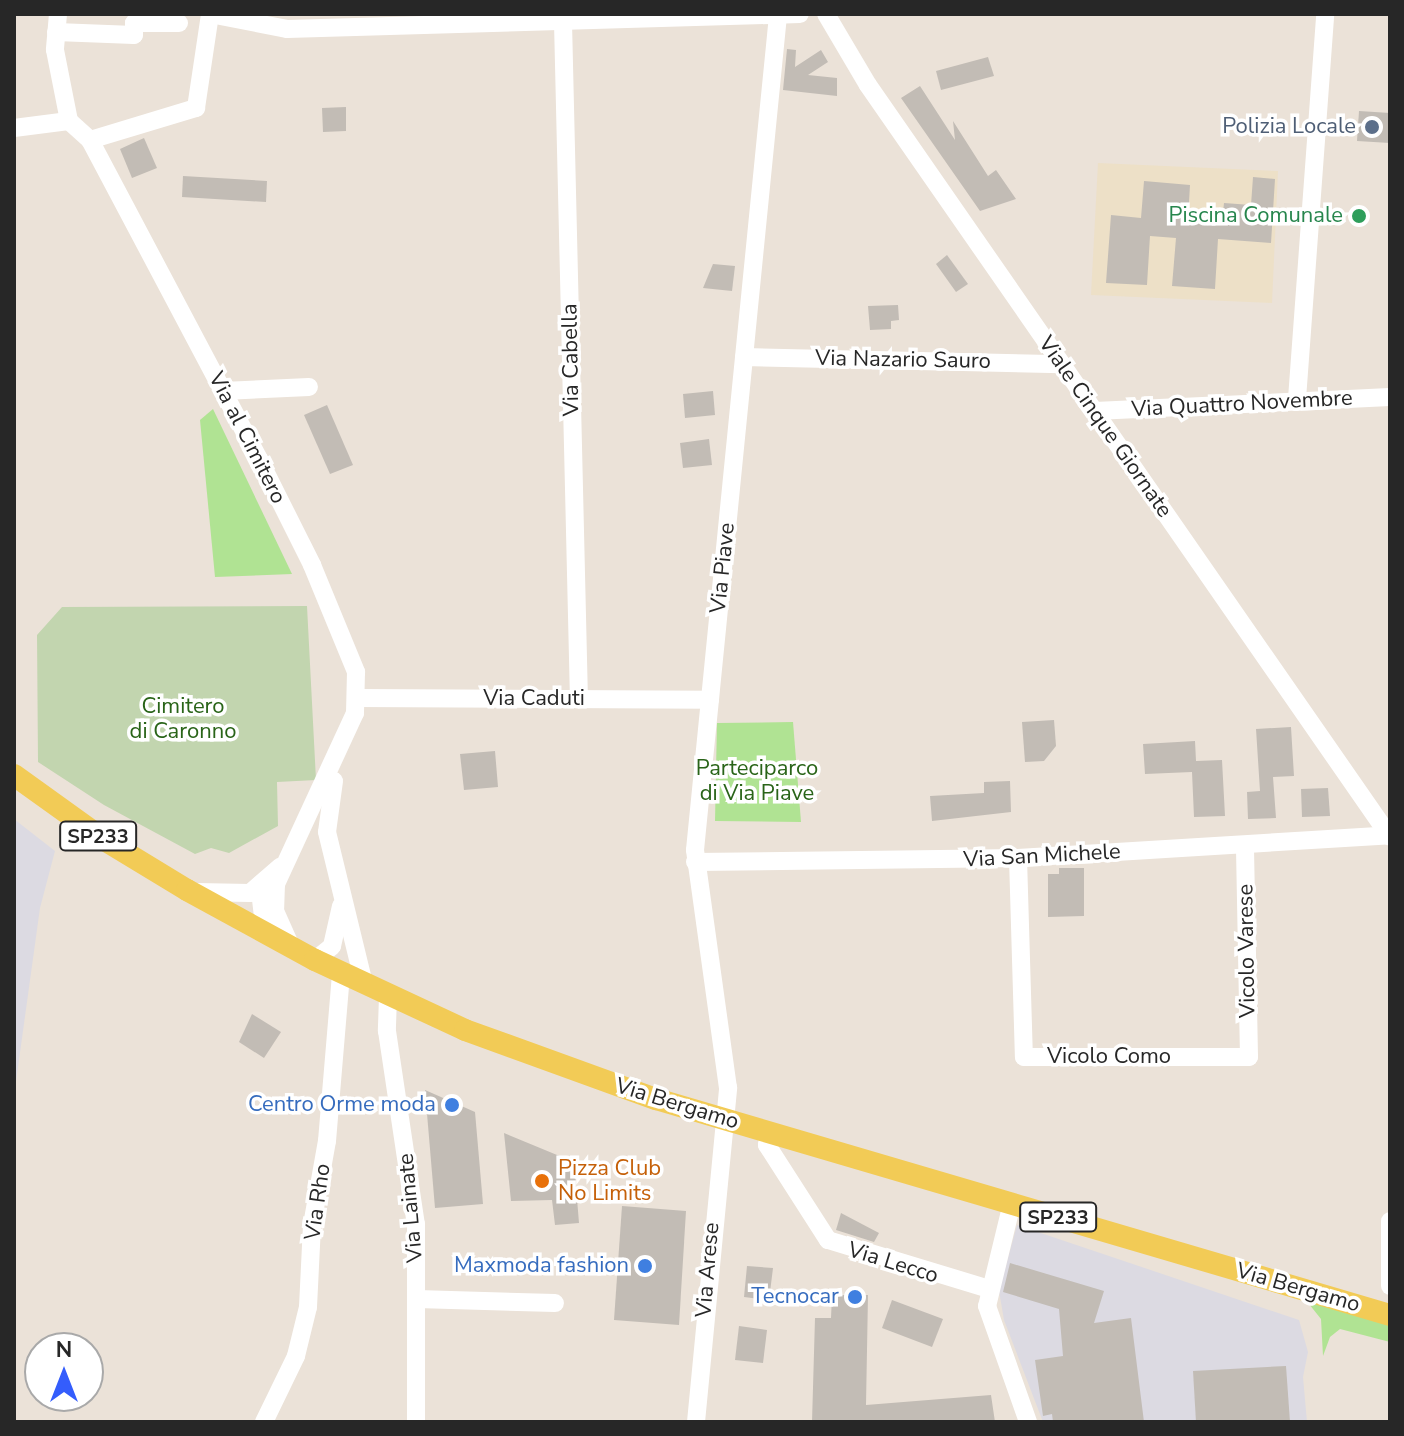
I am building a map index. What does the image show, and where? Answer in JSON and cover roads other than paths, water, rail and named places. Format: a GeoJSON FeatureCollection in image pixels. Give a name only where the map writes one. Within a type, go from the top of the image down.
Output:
{"type":"FeatureCollection","features":[{"type":"Feature","properties":{"kind":"main road","name":"Via Bergamo"},"geometry":{"type":"LineString","coordinates":[[14,775],[103,839],[292,949],[388,997],[539,1059],[725,1119],[1390,1315]]}},
{"type":"Feature","properties":{"kind":"street"},"geometry":{"type":"LineString","coordinates":[[90,140],[196,108],[210,14],[287,29],[800,14]]}},
{"type":"Feature","properties":{"kind":"street","name":"Viale Cinque Giornate"},"geometry":{"type":"LineString","coordinates":[[826,14],[868,85],[1390,836]]}},
{"type":"Feature","properties":{"kind":"street"},"geometry":{"type":"LineString","coordinates":[[1297,399],[1325,14]]}},
{"type":"Feature","properties":{"kind":"street","name":"Via Piave"},"geometry":{"type":"LineString","coordinates":[[725,1119],[728,1088],[695,862],[778,16]]}},
{"type":"Feature","properties":{"kind":"street","name":"Via Cabella"},"geometry":{"type":"LineString","coordinates":[[563,22],[579,699]]}},
{"type":"Feature","properties":{"kind":"street"},"geometry":{"type":"LineString","coordinates":[[14,128],[69,121],[59,85],[57,23],[134,35],[134,23],[179,23]]}},
{"type":"Feature","properties":{"kind":"street","name":"Via al Cimitero"},"geometry":{"type":"LineString","coordinates":[[69,121],[90,140],[223,391],[324,593],[356,672],[358,698],[341,747]]}},
{"type":"Feature","properties":{"kind":"street","name":"Via Nazario Sauro"},"geometry":{"type":"LineString","coordinates":[[744,357],[1062,364]]}},
{"type":"Feature","properties":{"kind":"street"},"geometry":{"type":"LineString","coordinates":[[223,391],[309,387]]}},
{"type":"Feature","properties":{"kind":"street","name":"Via Quattro Novembre"},"geometry":{"type":"LineString","coordinates":[[1095,411],[1297,399],[1390,397]]}},
{"type":"Feature","properties":{"kind":"street","name":"Via Caduti"},"geometry":{"type":"LineString","coordinates":[[358,698],[710,700]]}},
{"type":"Feature","properties":{"kind":"street"},"geometry":{"type":"LineString","coordinates":[[265,934],[260,891],[286,858],[341,747]]}},
{"type":"Feature","properties":{"kind":"street"},"geometry":{"type":"LineString","coordinates":[[341,747],[327,812],[330,858],[364,984]]}},
{"type":"Feature","properties":{"kind":"street","name":"Via San Michele"},"geometry":{"type":"LineString","coordinates":[[695,862],[1018,858],[1390,836]]}},
{"type":"Feature","properties":{"kind":"street","name":"Vicolo Varese"},"geometry":{"type":"LineString","coordinates":[[1245,845],[1249,1057]]}},
{"type":"Feature","properties":{"kind":"street"},"geometry":{"type":"LineString","coordinates":[[292,949],[275,911],[286,858],[305,846],[322,849],[330,858]]}},
{"type":"Feature","properties":{"kind":"street","name":"Vicolo Como"},"geometry":{"type":"LineString","coordinates":[[1018,858],[1024,1057],[1249,1057]]}},
{"type":"Feature","properties":{"kind":"street"},"geometry":{"type":"LineString","coordinates":[[187,890],[227,896],[250,893],[267,881]]}},
{"type":"Feature","properties":{"kind":"street"},"geometry":{"type":"LineString","coordinates":[[315,960],[335,939],[342,899]]}},
{"type":"Feature","properties":{"kind":"street","name":"Via Rho"},"geometry":{"type":"LineString","coordinates":[[264,1422],[296,1356],[308,1307],[312,1225],[327,1141],[341,973]]}},
{"type":"Feature","properties":{"kind":"street","name":"Via Lainate"},"geometry":{"type":"LineString","coordinates":[[388,997],[387,1031],[416,1224],[416,1422]]}},
{"type":"Feature","properties":{"kind":"street","name":"Via Arese"},"geometry":{"type":"LineString","coordinates":[[696,1422],[725,1119]]}},
{"type":"Feature","properties":{"kind":"street","name":"Via Lecco"},"geometry":{"type":"LineString","coordinates":[[769,1132],[767,1145],[828,1240],[989,1289]]}},
{"type":"Feature","properties":{"kind":"street"},"geometry":{"type":"LineString","coordinates":[[1012,1203],[989,1289],[988,1319],[1028,1422]]}},
{"type":"Feature","properties":{"kind":"street"},"geometry":{"type":"LineString","coordinates":[[1390,1221],[1390,1286]]}},
{"type":"Feature","properties":{"kind":"street"},"geometry":{"type":"LineString","coordinates":[[417,1299],[555,1303]]}},
{"type":"Feature","properties":{"kind":"place","name":"Polizia Locale"},"geometry":{"type":"Point","coordinates":[1372,127]}},
{"type":"Feature","properties":{"kind":"place","name":"Piscina Comunale"},"geometry":{"type":"Point","coordinates":[1359,216]}},
{"type":"Feature","properties":{"kind":"place","name":"Centro Orme moda"},"geometry":{"type":"Point","coordinates":[452,1105]}},
{"type":"Feature","properties":{"kind":"place","name":"Pizza Club No Limits"},"geometry":{"type":"Point","coordinates":[542,1181]}},
{"type":"Feature","properties":{"kind":"place","name":"Maxmoda fashion"},"geometry":{"type":"Point","coordinates":[645,1266]}},
{"type":"Feature","properties":{"kind":"place","name":"Tecnocar"},"geometry":{"type":"Point","coordinates":[855,1297]}},
{"type":"Feature","properties":{"kind":"park label","name":"Cimitero di Caronno"},"geometry":{"type":"Point","coordinates":[183,718]}},
{"type":"Feature","properties":{"kind":"park label","name":"Parteciparco di Via Piave"},"geometry":{"type":"Point","coordinates":[757,780]}}]}
